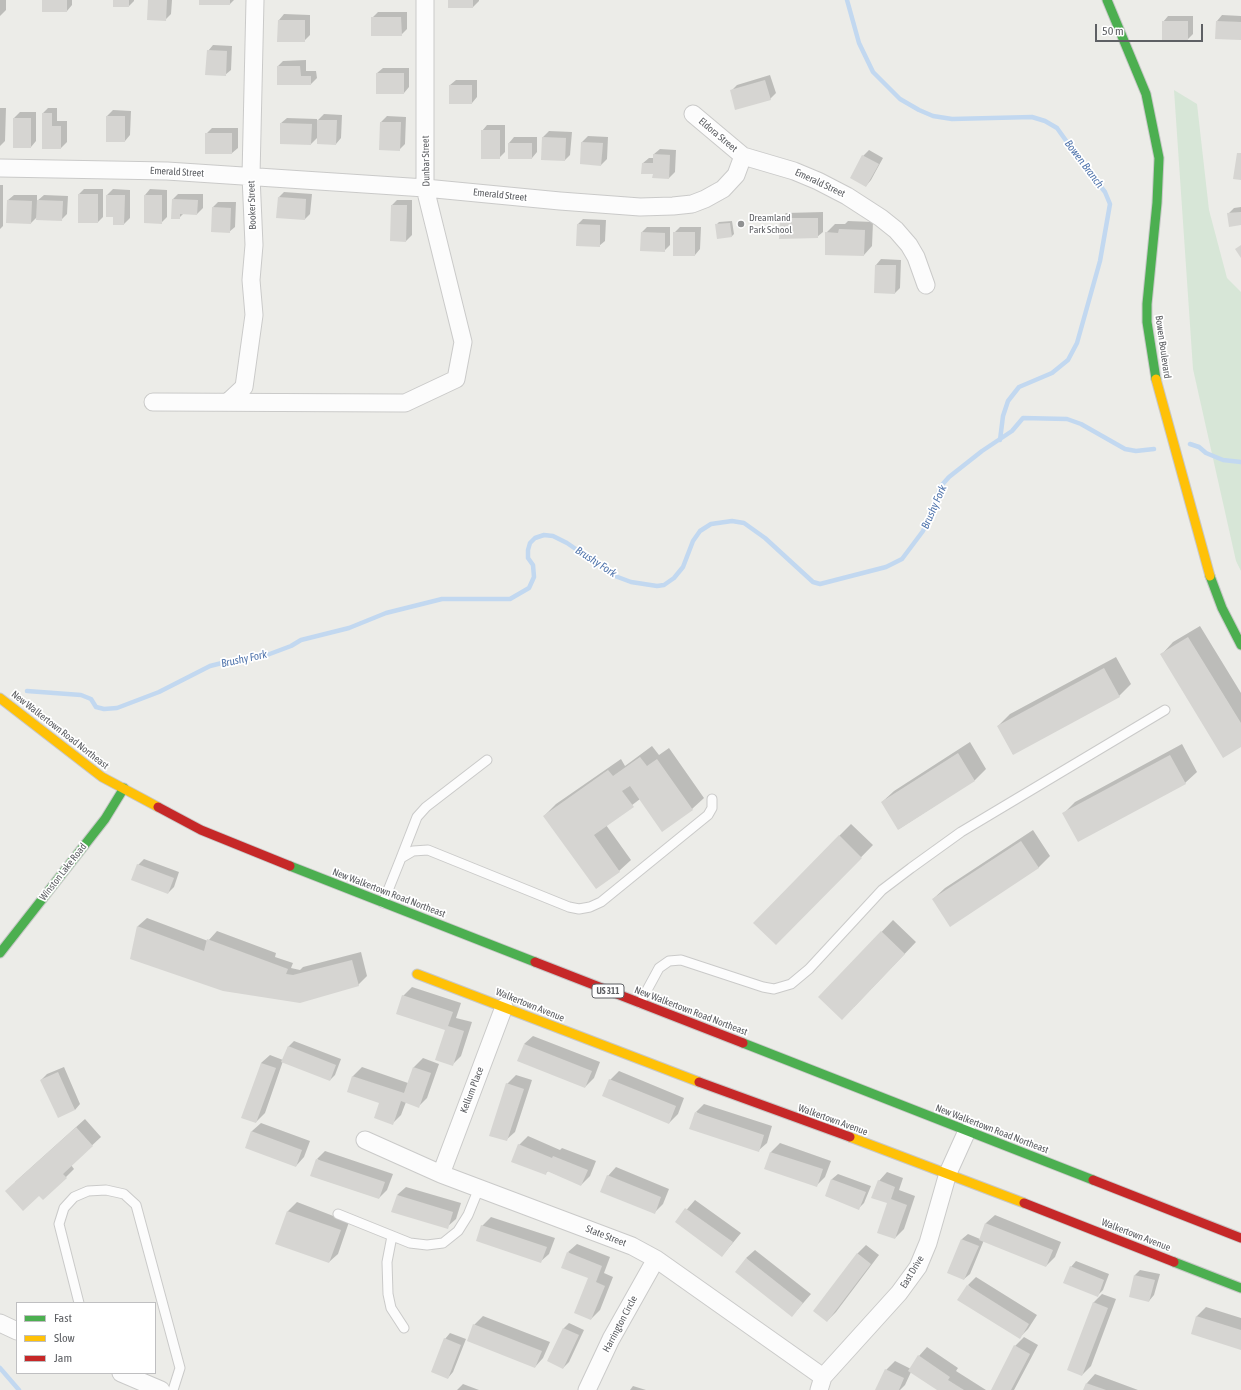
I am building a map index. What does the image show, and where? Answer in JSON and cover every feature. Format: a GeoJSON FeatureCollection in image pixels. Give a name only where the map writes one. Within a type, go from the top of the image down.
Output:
{"type":"FeatureCollection","features":[{"type":"Feature","properties":{"kind":"street","name":"Booker Street"},"geometry":{"type":"LineString","coordinates":[[228,402],[244,388],[254,315],[251,280],[254,245],[251,176],[255,0]]}},
{"type":"Feature","properties":{"kind":"street","name":"Dunbar Street"},"geometry":{"type":"LineString","coordinates":[[228,402],[405,403],[456,379],[463,342],[425,188],[425,0]]}},
{"type":"Feature","properties":{"kind":"street","name":"Bowen Boulevard"},"geometry":{"type":"LineString","coordinates":[[1107,0],[1146,94],[1152,118],[1158,158],[1158,203],[1147,304],[1147,322],[1153,366],[1210,577],[1222,608],[1241,645]]}},
{"type":"Feature","properties":{"kind":"street","name":"Eldora Street"},"geometry":{"type":"LineString","coordinates":[[693,114],[743,156]]}},
{"type":"Feature","properties":{"kind":"street","name":"Emerald Street"},"geometry":{"type":"LineString","coordinates":[[0,168],[137,170],[251,176],[425,188],[568,202],[640,207],[673,206],[699,202],[722,189],[736,175],[743,156],[794,171],[818,181],[847,196],[881,218],[896,230],[909,245],[916,256],[926,285]]}},
{"type":"Feature","properties":{"kind":"street"},"geometry":{"type":"LineString","coordinates":[[153,402],[228,402]]}},
{"type":"Feature","properties":{"kind":"street","name":"New Walkertown Road Northeast"},"geometry":{"type":"LineString","coordinates":[[0,698],[102,777],[201,830],[383,903],[1241,1238]]}},
{"type":"Feature","properties":{"kind":"street","name":"Winston Lake Road"},"geometry":{"type":"LineString","coordinates":[[0,953],[105,818],[124,788]]}},
{"type":"Feature","properties":{"kind":"street","name":"Walkertown Avenue"},"geometry":{"type":"LineString","coordinates":[[417,974],[636,1060],[948,1173],[1241,1288]]}},
{"type":"Feature","properties":{"kind":"street","name":"Kellum Place"},"geometry":{"type":"LineString","coordinates":[[441,1174],[504,1007]]}},
{"type":"Feature","properties":{"kind":"street","name":"East Drive"},"geometry":{"type":"LineString","coordinates":[[821,1384],[899,1293],[918,1267],[928,1243],[948,1173],[967,1131]]}},
{"type":"Feature","properties":{"kind":"street","name":"State Street"},"geometry":{"type":"LineString","coordinates":[[365,1140],[441,1174],[632,1246],[656,1259],[821,1384]]}},
{"type":"Feature","properties":{"kind":"street","name":"Harrington Circle"},"geometry":{"type":"LineString","coordinates":[[587,1390],[611,1339],[656,1259]]}},
{"type":"Feature","properties":{"kind":"street"},"geometry":{"type":"LineString","coordinates":[[0,1323],[16,1331]]}},
{"type":"Feature","properties":{"kind":"street"},"geometry":{"type":"LineString","coordinates":[[123,1374],[161,1390]]}},
{"type":"Feature","properties":{"kind":"lane"},"geometry":{"type":"LineString","coordinates":[[640,1003],[659,968],[669,961],[681,960],[763,987],[774,989],[791,984],[808,969],[882,890],[911,868],[962,832],[1166,710]]}},
{"type":"Feature","properties":{"kind":"lane"},"geometry":{"type":"LineString","coordinates":[[383,903],[417,817],[426,807],[487,760]]}},
{"type":"Feature","properties":{"kind":"lane"},"geometry":{"type":"LineString","coordinates":[[401,858],[413,851],[428,850],[569,907],[579,909],[590,907],[601,902],[708,815],[712,808],[712,799]]}},
{"type":"Feature","properties":{"kind":"lane"},"geometry":{"type":"LineString","coordinates":[[338,1214],[410,1243],[427,1245],[443,1243],[458,1231],[468,1215],[479,1188]]}},
{"type":"Feature","properties":{"kind":"lane"},"geometry":{"type":"LineString","coordinates":[[79,1302],[59,1224],[64,1208],[74,1198],[88,1191],[106,1190],[124,1194],[136,1205],[180,1368],[172,1390]]}},
{"type":"Feature","properties":{"kind":"lane"},"geometry":{"type":"LineString","coordinates":[[392,1236],[387,1262],[388,1294],[390,1308],[404,1328]]}},
{"type":"Feature","properties":{"kind":"green space"},"geometry":{"type":"Polygon","coordinates":[[[1174,90],[1197,104],[1209,210],[1227,278],[1241,292],[1241,571],[1236,561],[1193,369],[1174,90]]]}},
{"type":"Feature","properties":{"kind":"building"},"geometry":{"type":"Polygon","coordinates":[[[42,0],[67,0],[67,12],[42,12],[42,0]]]}},
{"type":"Feature","properties":{"kind":"building"},"geometry":{"type":"Polygon","coordinates":[[[113,0],[129,0],[129,7],[113,7],[113,0]]]}},
{"type":"Feature","properties":{"kind":"building"},"geometry":{"type":"Polygon","coordinates":[[[148,0],[167,0],[166,21],[147,20],[148,0]]]}},
{"type":"Feature","properties":{"kind":"building"},"geometry":{"type":"Polygon","coordinates":[[[199,0],[230,0],[230,5],[199,5],[199,0]]]}},
{"type":"Feature","properties":{"kind":"building"},"geometry":{"type":"Polygon","coordinates":[[[448,0],[473,0],[473,8],[448,8],[448,0]]]}},
{"type":"Feature","properties":{"kind":"building"},"geometry":{"type":"Polygon","coordinates":[[[371,17],[401,17],[402,36],[371,36],[371,17]]]}},
{"type":"Feature","properties":{"kind":"building"},"geometry":{"type":"Polygon","coordinates":[[[278,20],[305,20],[305,42],[277,42],[278,20]]]}},
{"type":"Feature","properties":{"kind":"building"},"geometry":{"type":"Polygon","coordinates":[[[1162,21],[1188,21],[1188,40],[1162,40],[1162,21]]]}},
{"type":"Feature","properties":{"kind":"building"},"geometry":{"type":"Polygon","coordinates":[[[1216,21],[1241,22],[1241,40],[1215,39],[1216,21]]]}},
{"type":"Feature","properties":{"kind":"building"},"geometry":{"type":"Polygon","coordinates":[[[207,50],[227,51],[226,76],[205,75],[207,50]]]}},
{"type":"Feature","properties":{"kind":"building"},"geometry":{"type":"Polygon","coordinates":[[[277,66],[300,66],[301,76],[311,76],[311,85],[277,85],[277,66]]]}},
{"type":"Feature","properties":{"kind":"building"},"geometry":{"type":"Polygon","coordinates":[[[376,73],[404,73],[404,94],[376,94],[376,73]]]}},
{"type":"Feature","properties":{"kind":"building"},"geometry":{"type":"Polygon","coordinates":[[[765,80],[771,100],[735,110],[730,90],[765,80]]]}},
{"type":"Feature","properties":{"kind":"building"},"geometry":{"type":"Polygon","coordinates":[[[449,85],[472,85],[472,104],[449,104],[449,85]]]}},
{"type":"Feature","properties":{"kind":"building"},"geometry":{"type":"Polygon","coordinates":[[[42,113],[52,113],[52,126],[61,126],[61,149],[42,149],[42,113]]]}},
{"type":"Feature","properties":{"kind":"building"},"geometry":{"type":"Polygon","coordinates":[[[106,116],[125,116],[125,142],[106,142],[106,116]]]}},
{"type":"Feature","properties":{"kind":"building"},"geometry":{"type":"Polygon","coordinates":[[[13,118],[31,118],[31,148],[13,148],[13,118]]]}},
{"type":"Feature","properties":{"kind":"building"},"geometry":{"type":"Polygon","coordinates":[[[317,120],[337,120],[336,145],[317,144],[317,120]]]}},
{"type":"Feature","properties":{"kind":"building"},"geometry":{"type":"Polygon","coordinates":[[[380,122],[401,122],[400,151],[379,150],[380,122]]]}},
{"type":"Feature","properties":{"kind":"building"},"geometry":{"type":"Polygon","coordinates":[[[280,123],[312,124],[311,145],[280,144],[280,123]]]}},
{"type":"Feature","properties":{"kind":"building"},"geometry":{"type":"Polygon","coordinates":[[[481,130],[500,130],[500,159],[481,159],[481,130]]]}},
{"type":"Feature","properties":{"kind":"building"},"geometry":{"type":"Polygon","coordinates":[[[205,133],[232,133],[232,154],[205,154],[205,133]]]}},
{"type":"Feature","properties":{"kind":"building"},"geometry":{"type":"Polygon","coordinates":[[[542,137],[566,138],[565,161],[541,160],[542,137]]]}},
{"type":"Feature","properties":{"kind":"building"},"geometry":{"type":"Polygon","coordinates":[[[581,142],[603,143],[601,166],[580,164],[581,142]]]}},
{"type":"Feature","properties":{"kind":"building"},"geometry":{"type":"Polygon","coordinates":[[[508,143],[532,143],[532,159],[508,159],[508,143]]]}},
{"type":"Feature","properties":{"kind":"building"},"geometry":{"type":"Polygon","coordinates":[[[1237,153],[1241,153],[1241,180],[1233,179],[1237,153]]]}},
{"type":"Feature","properties":{"kind":"building"},"geometry":{"type":"Polygon","coordinates":[[[653,154],[670,155],[669,179],[652,178],[653,174],[641,174],[642,163],[653,163],[653,154]]]}},
{"type":"Feature","properties":{"kind":"building"},"geometry":{"type":"Polygon","coordinates":[[[862,155],[879,164],[866,187],[850,178],[862,155]]]}},
{"type":"Feature","properties":{"kind":"building"},"geometry":{"type":"Polygon","coordinates":[[[78,194],[98,194],[98,223],[78,223],[78,194]]]}},
{"type":"Feature","properties":{"kind":"building"},"geometry":{"type":"Polygon","coordinates":[[[106,195],[125,195],[124,225],[113,225],[113,217],[106,217],[106,195]]]}},
{"type":"Feature","properties":{"kind":"building"},"geometry":{"type":"Polygon","coordinates":[[[144,195],[162,195],[162,224],[144,223],[144,195]]]}},
{"type":"Feature","properties":{"kind":"building"},"geometry":{"type":"Polygon","coordinates":[[[278,197],[306,199],[305,220],[276,218],[278,197]]]}},
{"type":"Feature","properties":{"kind":"building"},"geometry":{"type":"Polygon","coordinates":[[[172,199],[198,200],[197,215],[180,214],[180,219],[171,219],[172,199]]]}},
{"type":"Feature","properties":{"kind":"building"},"geometry":{"type":"Polygon","coordinates":[[[7,200],[32,201],[31,224],[6,223],[7,200]]]}},
{"type":"Feature","properties":{"kind":"building"},"geometry":{"type":"Polygon","coordinates":[[[37,200],[63,201],[62,221],[36,220],[37,200]]]}},
{"type":"Feature","properties":{"kind":"building"},"geometry":{"type":"Polygon","coordinates":[[[391,205],[407,205],[406,242],[390,241],[391,205]]]}},
{"type":"Feature","properties":{"kind":"building"},"geometry":{"type":"Polygon","coordinates":[[[212,207],[231,208],[230,233],[211,232],[212,207]]]}},
{"type":"Feature","properties":{"kind":"building"},"geometry":{"type":"Polygon","coordinates":[[[1241,212],[1241,225],[1229,227],[1227,213],[1241,212]]]}},
{"type":"Feature","properties":{"kind":"building"},"geometry":{"type":"Polygon","coordinates":[[[780,218],[818,218],[818,238],[779,239],[780,218]]]}},
{"type":"Feature","properties":{"kind":"building"},"geometry":{"type":"Polygon","coordinates":[[[730,223],[732,237],[717,239],[715,224],[730,223]]]}},
{"type":"Feature","properties":{"kind":"building"},"geometry":{"type":"Polygon","coordinates":[[[577,224],[600,225],[600,247],[576,246],[577,224]]]}},
{"type":"Feature","properties":{"kind":"building"},"geometry":{"type":"Polygon","coordinates":[[[839,229],[865,230],[864,256],[825,255],[825,232],[838,233],[839,229]]]}},
{"type":"Feature","properties":{"kind":"building"},"geometry":{"type":"Polygon","coordinates":[[[641,232],[665,233],[665,252],[640,251],[641,232]]]}},
{"type":"Feature","properties":{"kind":"building"},"geometry":{"type":"Polygon","coordinates":[[[673,232],[695,232],[695,256],[673,256],[673,232]]]}},
{"type":"Feature","properties":{"kind":"building"},"geometry":{"type":"Polygon","coordinates":[[[1241,245],[1241,258],[1235,249],[1241,245]]]}},
{"type":"Feature","properties":{"kind":"building"},"geometry":{"type":"Polygon","coordinates":[[[875,265],[896,265],[895,294],[874,293],[875,265]]]}},
{"type":"Feature","properties":{"kind":"building"},"geometry":{"type":"Polygon","coordinates":[[[1188,637],[1241,723],[1241,747],[1223,758],[1160,654],[1188,637]]]}},
{"type":"Feature","properties":{"kind":"building"},"geometry":{"type":"Polygon","coordinates":[[[1104,668],[1120,697],[1013,755],[997,726],[1104,668]]]}},
{"type":"Feature","properties":{"kind":"building"},"geometry":{"type":"Polygon","coordinates":[[[958,753],[975,781],[898,830],[881,802],[958,753]]]}},
{"type":"Feature","properties":{"kind":"building"},"geometry":{"type":"Polygon","coordinates":[[[1170,755],[1186,784],[1078,842],[1062,813],[1170,755]]]}},
{"type":"Feature","properties":{"kind":"building"},"geometry":{"type":"Polygon","coordinates":[[[640,757],[647,766],[657,759],[693,810],[662,832],[630,786],[622,791],[634,807],[594,835],[620,872],[596,889],[543,816],[608,770],[613,776],[640,757]]]}},
{"type":"Feature","properties":{"kind":"building"},"geometry":{"type":"Polygon","coordinates":[[[839,835],[862,858],[776,945],[753,923],[839,835]]]}},
{"type":"Feature","properties":{"kind":"building"},"geometry":{"type":"Polygon","coordinates":[[[1021,841],[1039,868],[950,927],[932,899],[1021,841]]]}},
{"type":"Feature","properties":{"kind":"building"},"geometry":{"type":"Polygon","coordinates":[[[137,864],[174,878],[168,894],[131,880],[137,864]]]}},
{"type":"Feature","properties":{"kind":"building"},"geometry":{"type":"Polygon","coordinates":[[[137,926],[204,951],[207,939],[288,969],[286,974],[293,975],[352,960],[359,986],[300,1003],[223,991],[130,959],[137,926]]]}},
{"type":"Feature","properties":{"kind":"building"},"geometry":{"type":"Polygon","coordinates":[[[881,931],[905,954],[842,1020],[818,997],[881,931]]]}},
{"type":"Feature","properties":{"kind":"building"},"geometry":{"type":"Polygon","coordinates":[[[402,995],[453,1012],[448,1026],[464,1031],[453,1066],[435,1060],[445,1030],[396,1014],[402,995]]]}},
{"type":"Feature","properties":{"kind":"building"},"geometry":{"type":"Polygon","coordinates":[[[524,1044],[592,1071],[585,1088],[517,1061],[524,1044]]]}},
{"type":"Feature","properties":{"kind":"building"},"geometry":{"type":"Polygon","coordinates":[[[288,1046],[336,1065],[330,1081],[281,1062],[288,1046]]]}},
{"type":"Feature","properties":{"kind":"building"},"geometry":{"type":"Polygon","coordinates":[[[261,1063],[276,1068],[256,1123],[241,1118],[261,1063]]]}},
{"type":"Feature","properties":{"kind":"building"},"geometry":{"type":"Polygon","coordinates":[[[413,1067],[431,1073],[419,1108],[401,1101],[393,1125],[374,1118],[379,1103],[347,1092],[352,1076],[404,1093],[413,1067]]]}},
{"type":"Feature","properties":{"kind":"building"},"geometry":{"type":"Polygon","coordinates":[[[58,1072],[75,1110],[58,1118],[40,1080],[58,1072]]]}},
{"type":"Feature","properties":{"kind":"building"},"geometry":{"type":"Polygon","coordinates":[[[609,1079],[676,1106],[669,1124],[602,1096],[609,1079]]]}},
{"type":"Feature","properties":{"kind":"building"},"geometry":{"type":"Polygon","coordinates":[[[506,1083],[524,1089],[507,1141],[489,1136],[506,1083]]]}},
{"type":"Feature","properties":{"kind":"building"},"geometry":{"type":"Polygon","coordinates":[[[695,1112],[764,1135],[759,1152],[689,1129],[695,1112]]]}},
{"type":"Feature","properties":{"kind":"building"},"geometry":{"type":"Polygon","coordinates":[[[76,1127],[93,1146],[63,1174],[67,1178],[43,1200],[39,1196],[23,1211],[5,1191],[76,1127]]]}},
{"type":"Feature","properties":{"kind":"building"},"geometry":{"type":"Polygon","coordinates":[[[251,1131],[302,1150],[296,1167],[245,1148],[251,1131]]]}},
{"type":"Feature","properties":{"kind":"building"},"geometry":{"type":"Polygon","coordinates":[[[518,1144],[552,1158],[553,1156],[588,1170],[581,1186],[547,1171],[546,1175],[511,1162],[518,1144]]]}},
{"type":"Feature","properties":{"kind":"building"},"geometry":{"type":"Polygon","coordinates":[[[770,1152],[823,1169],[817,1187],[764,1169],[770,1152]]]}},
{"type":"Feature","properties":{"kind":"building"},"geometry":{"type":"Polygon","coordinates":[[[316,1159],[385,1182],[379,1199],[310,1176],[316,1159]]]}},
{"type":"Feature","properties":{"kind":"building"},"geometry":{"type":"Polygon","coordinates":[[[607,1175],[661,1197],[655,1214],[600,1192],[607,1175]]]}},
{"type":"Feature","properties":{"kind":"building"},"geometry":{"type":"Polygon","coordinates":[[[831,1179],[866,1192],[859,1210],[825,1196],[831,1179]]]}},
{"type":"Feature","properties":{"kind":"building"},"geometry":{"type":"Polygon","coordinates":[[[878,1180],[895,1187],[891,1199],[907,1205],[895,1239],[877,1233],[887,1203],[871,1198],[878,1180]]]}},
{"type":"Feature","properties":{"kind":"building"},"geometry":{"type":"Polygon","coordinates":[[[397,1195],[453,1212],[448,1229],[391,1212],[397,1195]]]}},
{"type":"Feature","properties":{"kind":"building"},"geometry":{"type":"Polygon","coordinates":[[[685,1208],[733,1242],[722,1257],[675,1222],[685,1208]]]}},
{"type":"Feature","properties":{"kind":"building"},"geometry":{"type":"Polygon","coordinates":[[[287,1211],[341,1230],[329,1263],[275,1244],[287,1211]]]}},
{"type":"Feature","properties":{"kind":"building"},"geometry":{"type":"Polygon","coordinates":[[[985,1223],[1053,1250],[1046,1267],[979,1240],[985,1223]]]}},
{"type":"Feature","properties":{"kind":"building"},"geometry":{"type":"Polygon","coordinates":[[[481,1225],[547,1247],[541,1263],[476,1241],[481,1225]]]}},
{"type":"Feature","properties":{"kind":"building"},"geometry":{"type":"Polygon","coordinates":[[[961,1239],[979,1246],[964,1280],[947,1273],[961,1239]]]}},
{"type":"Feature","properties":{"kind":"building"},"geometry":{"type":"Polygon","coordinates":[[[567,1252],[602,1266],[596,1282],[605,1286],[591,1320],[574,1313],[588,1278],[561,1268],[567,1252]]]}},
{"type":"Feature","properties":{"kind":"building"},"geometry":{"type":"Polygon","coordinates":[[[857,1253],[871,1264],[827,1322],[813,1311],[857,1253]]]}},
{"type":"Feature","properties":{"kind":"building"},"geometry":{"type":"Polygon","coordinates":[[[746,1258],[803,1303],[792,1317],[735,1272],[746,1258]]]}},
{"type":"Feature","properties":{"kind":"building"},"geometry":{"type":"Polygon","coordinates":[[[1070,1266],[1104,1280],[1098,1297],[1063,1283],[1070,1266]]]}},
{"type":"Feature","properties":{"kind":"building"},"geometry":{"type":"Polygon","coordinates":[[[1134,1275],[1155,1280],[1149,1302],[1129,1297],[1134,1275]]]}},
{"type":"Feature","properties":{"kind":"building"},"geometry":{"type":"Polygon","coordinates":[[[967,1285],[1029,1324],[1020,1339],[957,1300],[967,1285]]]}},
{"type":"Feature","properties":{"kind":"building"},"geometry":{"type":"Polygon","coordinates":[[[1093,1302],[1108,1308],[1082,1376],[1067,1370],[1093,1302]]]}},
{"type":"Feature","properties":{"kind":"building"},"geometry":{"type":"Polygon","coordinates":[[[1196,1316],[1241,1330],[1241,1350],[1191,1334],[1196,1316]]]}},
{"type":"Feature","properties":{"kind":"building"},"geometry":{"type":"Polygon","coordinates":[[[473,1324],[542,1351],[535,1368],[467,1341],[473,1324]]]}},
{"type":"Feature","properties":{"kind":"building"},"geometry":{"type":"Polygon","coordinates":[[[563,1328],[579,1335],[563,1369],[547,1361],[563,1328]]]}},
{"type":"Feature","properties":{"kind":"building"},"geometry":{"type":"Polygon","coordinates":[[[444,1338],[461,1345],[448,1379],[431,1372],[444,1338]]]}},
{"type":"Feature","properties":{"kind":"building"},"geometry":{"type":"Polygon","coordinates":[[[1014,1345],[1030,1354],[1011,1390],[991,1390],[1014,1345]]]}},
{"type":"Feature","properties":{"kind":"building"},"geometry":{"type":"Polygon","coordinates":[[[918,1355],[950,1377],[948,1380],[964,1390],[937,1390],[908,1371],[918,1355]]]}},
{"type":"Feature","properties":{"kind":"building"},"geometry":{"type":"Polygon","coordinates":[[[885,1369],[904,1378],[899,1390],[875,1390],[885,1369]]]}},
{"type":"Feature","properties":{"kind":"building"},"geometry":{"type":"Polygon","coordinates":[[[1086,1383],[1106,1390],[1083,1390],[1086,1383]]]}},
{"type":"Feature","properties":{"kind":"waterway","name":"Bowen Branch"},"geometry":{"type":"LineString","coordinates":[[847,0],[859,43],[873,72],[900,99],[933,116],[952,119],[1032,117],[1045,121],[1057,128],[1105,192],[1110,204],[1100,261],[1077,343],[1068,360],[1052,373],[1019,387],[1008,401],[1003,416],[1000,440]]}},
{"type":"Feature","properties":{"kind":"waterway","name":"Brushy Fork"},"geometry":{"type":"LineString","coordinates":[[27,691],[81,695],[91,699],[96,707],[104,709],[117,708],[159,692],[210,666],[238,659],[267,655],[291,646],[301,640],[349,628],[386,613],[442,599],[510,599],[529,588],[534,577],[533,565],[528,558],[528,550],[530,543],[535,538],[544,535],[553,536],[567,543],[615,576],[631,582],[657,586],[664,585],[674,578],[683,567],[693,541],[700,531],[711,524],[732,521],[744,523],[765,538],[813,582],[820,584],[886,567],[902,559],[923,531],[941,486],[949,477],[982,451],[1012,431],[1023,418],[1067,419],[1081,424],[1125,449],[1136,451],[1154,449]]}},
{"type":"Feature","properties":{"kind":"waterway","name":"Brushy Fork"},"geometry":{"type":"LineString","coordinates":[[1190,444],[1199,447],[1206,453],[1223,460],[1241,462]]}},
{"type":"Feature","properties":{"kind":"waterway"},"geometry":{"type":"LineString","coordinates":[[0,1368],[19,1390]]}},
{"type":"Feature","properties":{"kind":"traffic: fast"},"geometry":{"type":"LineString","coordinates":[[1107,0],[1146,94],[1159,158],[1157,203],[1147,304],[1147,322],[1156,379]]}},
{"type":"Feature","properties":{"kind":"traffic: fast"},"geometry":{"type":"LineString","coordinates":[[1210,576],[1222,608],[1241,645]]}},
{"type":"Feature","properties":{"kind":"traffic: fast"},"geometry":{"type":"LineString","coordinates":[[0,953],[105,819],[124,788]]}},
{"type":"Feature","properties":{"kind":"traffic: fast"},"geometry":{"type":"LineString","coordinates":[[290,866],[535,962]]}},
{"type":"Feature","properties":{"kind":"traffic: fast"},"geometry":{"type":"LineString","coordinates":[[743,1043],[1093,1180]]}},
{"type":"Feature","properties":{"kind":"traffic: fast"},"geometry":{"type":"LineString","coordinates":[[1174,1262],[1241,1288]]}},
{"type":"Feature","properties":{"kind":"traffic: slow"},"geometry":{"type":"LineString","coordinates":[[1156,379],[1210,576]]}},
{"type":"Feature","properties":{"kind":"traffic: slow"},"geometry":{"type":"LineString","coordinates":[[0,698],[102,777],[158,807]]}},
{"type":"Feature","properties":{"kind":"traffic: slow"},"geometry":{"type":"LineString","coordinates":[[417,974],[699,1082]]}},
{"type":"Feature","properties":{"kind":"traffic: slow"},"geometry":{"type":"LineString","coordinates":[[850,1137],[1024,1203]]}},
{"type":"Feature","properties":{"kind":"traffic: jam"},"geometry":{"type":"LineString","coordinates":[[158,807],[201,830],[290,866]]}},
{"type":"Feature","properties":{"kind":"traffic: jam"},"geometry":{"type":"LineString","coordinates":[[535,962],[743,1043]]}},
{"type":"Feature","properties":{"kind":"traffic: jam"},"geometry":{"type":"LineString","coordinates":[[699,1082],[850,1137]]}},
{"type":"Feature","properties":{"kind":"traffic: jam"},"geometry":{"type":"LineString","coordinates":[[1093,1180],[1241,1238]]}},
{"type":"Feature","properties":{"kind":"traffic: jam"},"geometry":{"type":"LineString","coordinates":[[1024,1203],[1174,1262]]}},
{"type":"Feature","properties":{"kind":"place","name":"Dreamland Park School"},"geometry":{"type":"Point","coordinates":[741,224]}}]}
